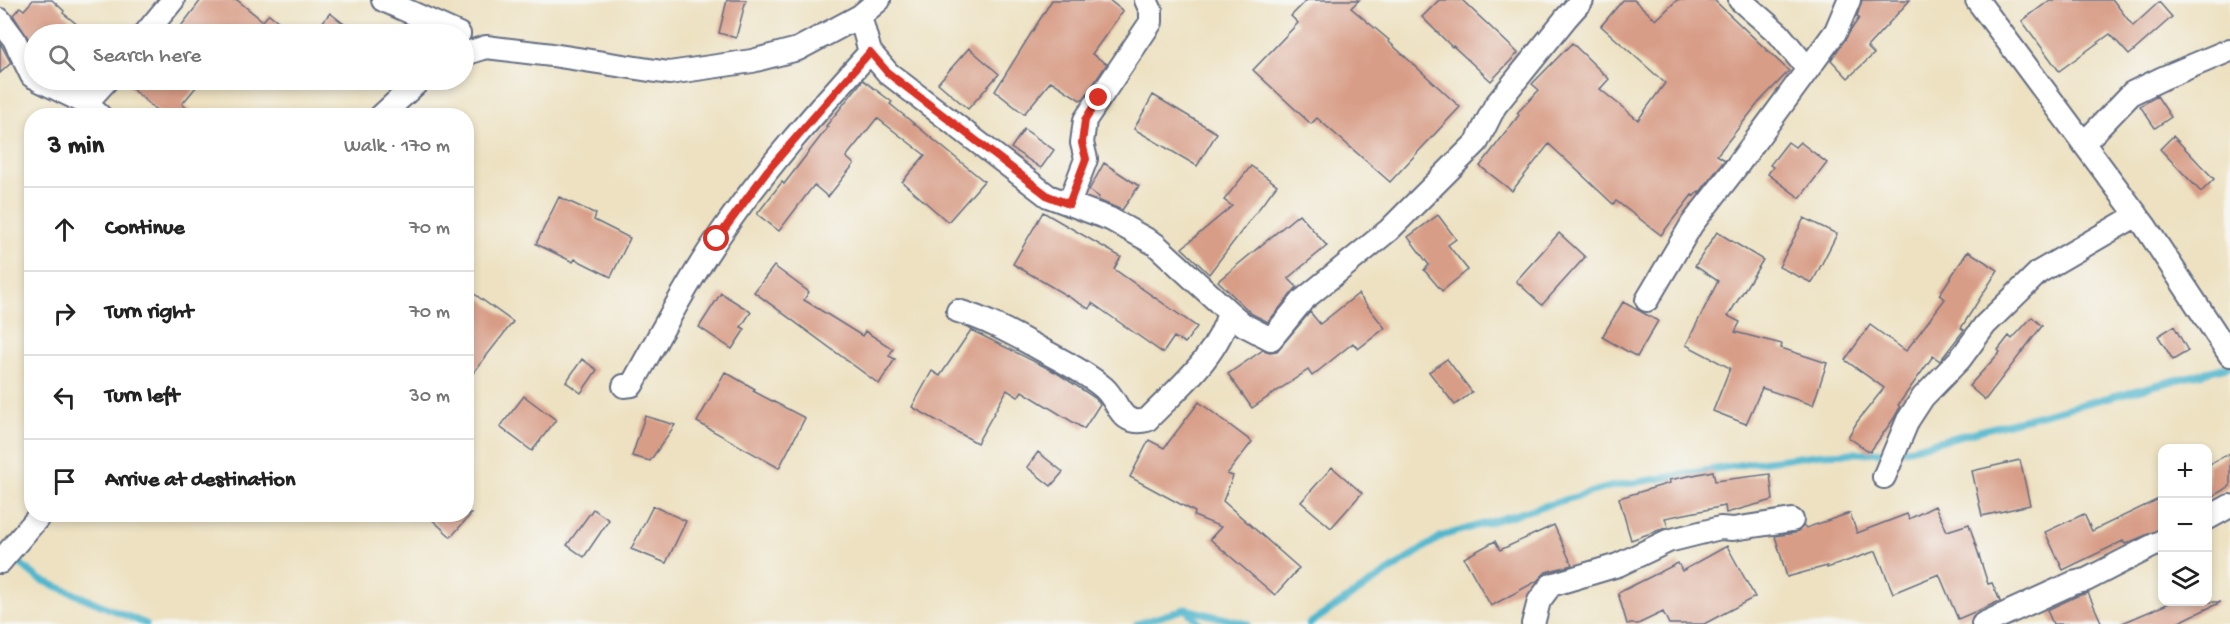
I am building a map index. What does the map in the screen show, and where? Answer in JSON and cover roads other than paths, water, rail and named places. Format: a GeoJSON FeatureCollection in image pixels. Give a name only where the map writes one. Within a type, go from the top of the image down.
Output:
{"type":"FeatureCollection","features":[{"type":"Feature","properties":{"kind":"street"},"geometry":{"type":"LineString","coordinates":[[153,24],[173,0]]}},
{"type":"Feature","properties":{"kind":"street"},"geometry":{"type":"LineString","coordinates":[[383,0],[437,24]]}},
{"type":"Feature","properties":{"kind":"street"},"geometry":{"type":"LineString","coordinates":[[474,42],[486,47],[669,73],[752,61],[798,48],[860,16],[879,0]]}},
{"type":"Feature","properties":{"kind":"street"},"geometry":{"type":"LineString","coordinates":[[1069,204],[1086,159],[1082,143],[1085,120],[1151,22],[1151,11],[1146,0]]}},
{"type":"Feature","properties":{"kind":"street"},"geometry":{"type":"LineString","coordinates":[[860,16],[870,52],[888,73],[1048,196],[1110,219],[1155,244],[1229,312],[1244,324],[1271,339],[1303,300],[1389,230],[1477,142],[1495,106],[1582,0]]}},
{"type":"Feature","properties":{"kind":"street"},"geometry":{"type":"LineString","coordinates":[[1740,0],[1779,34],[1808,69]]}},
{"type":"Feature","properties":{"kind":"street"},"geometry":{"type":"LineString","coordinates":[[1647,300],[1692,224],[1836,31],[1849,0]]}},
{"type":"Feature","properties":{"kind":"street"},"geometry":{"type":"LineString","coordinates":[[1977,0],[2085,142],[2137,215],[2230,355]]}},
{"type":"Feature","properties":{"kind":"street"},"geometry":{"type":"LineString","coordinates":[[0,20],[14,39],[24,60]]}},
{"type":"Feature","properties":{"kind":"street"},"geometry":{"type":"LineString","coordinates":[[474,51],[486,47]]}},
{"type":"Feature","properties":{"kind":"street"},"geometry":{"type":"LineString","coordinates":[[2085,142],[2132,93],[2230,50]]}},
{"type":"Feature","properties":{"kind":"street"},"geometry":{"type":"LineString","coordinates":[[624,386],[632,385],[717,239],[748,196],[815,114],[870,52]]}},
{"type":"Feature","properties":{"kind":"street"},"geometry":{"type":"LineString","coordinates":[[58,90],[91,108]]}},
{"type":"Feature","properties":{"kind":"street"},"geometry":{"type":"LineString","coordinates":[[93,108],[102,90]]}},
{"type":"Feature","properties":{"kind":"street"},"geometry":{"type":"LineString","coordinates":[[390,108],[409,90]]}},
{"type":"Feature","properties":{"kind":"street"},"geometry":{"type":"LineString","coordinates":[[1884,477],[1908,420],[1923,397],[1960,359],[1985,325],[2039,272],[2137,215]]}},
{"type":"Feature","properties":{"kind":"street"},"geometry":{"type":"LineString","coordinates":[[958,311],[987,320],[1078,369],[1106,390],[1115,406],[1126,417],[1138,423],[1147,420],[1215,348],[1226,328],[1229,312]]}},
{"type":"Feature","properties":{"kind":"street"},"geometry":{"type":"LineString","coordinates":[[2212,516],[2230,506]]}},
{"type":"Feature","properties":{"kind":"street"},"geometry":{"type":"LineString","coordinates":[[1533,624],[1539,601],[1551,585],[1618,565],[1668,541],[1720,528],[1733,529],[1792,520]]}},
{"type":"Feature","properties":{"kind":"street"},"geometry":{"type":"LineString","coordinates":[[0,562],[34,522]]}},
{"type":"Feature","properties":{"kind":"street"},"geometry":{"type":"LineString","coordinates":[[1983,624],[2073,583],[2086,580],[2158,544]]}},
{"type":"Feature","properties":{"kind":"waterway"},"geometry":{"type":"LineString","coordinates":[[1901,451],[2230,366]]}},
{"type":"Feature","properties":{"kind":"waterway"},"geometry":{"type":"LineString","coordinates":[[1309,624],[1442,536],[1609,487],[1751,463],[1823,454],[1890,452]]}},
{"type":"Feature","properties":{"kind":"waterway"},"geometry":{"type":"LineString","coordinates":[[10,555],[39,579],[146,624]]}},
{"type":"Feature","properties":{"kind":"waterway"},"geometry":{"type":"LineString","coordinates":[[1185,609],[1200,624]]}},
{"type":"Feature","properties":{"kind":"waterway"},"geometry":{"type":"LineString","coordinates":[[1137,624],[1185,609],[1247,624]]}}]}
